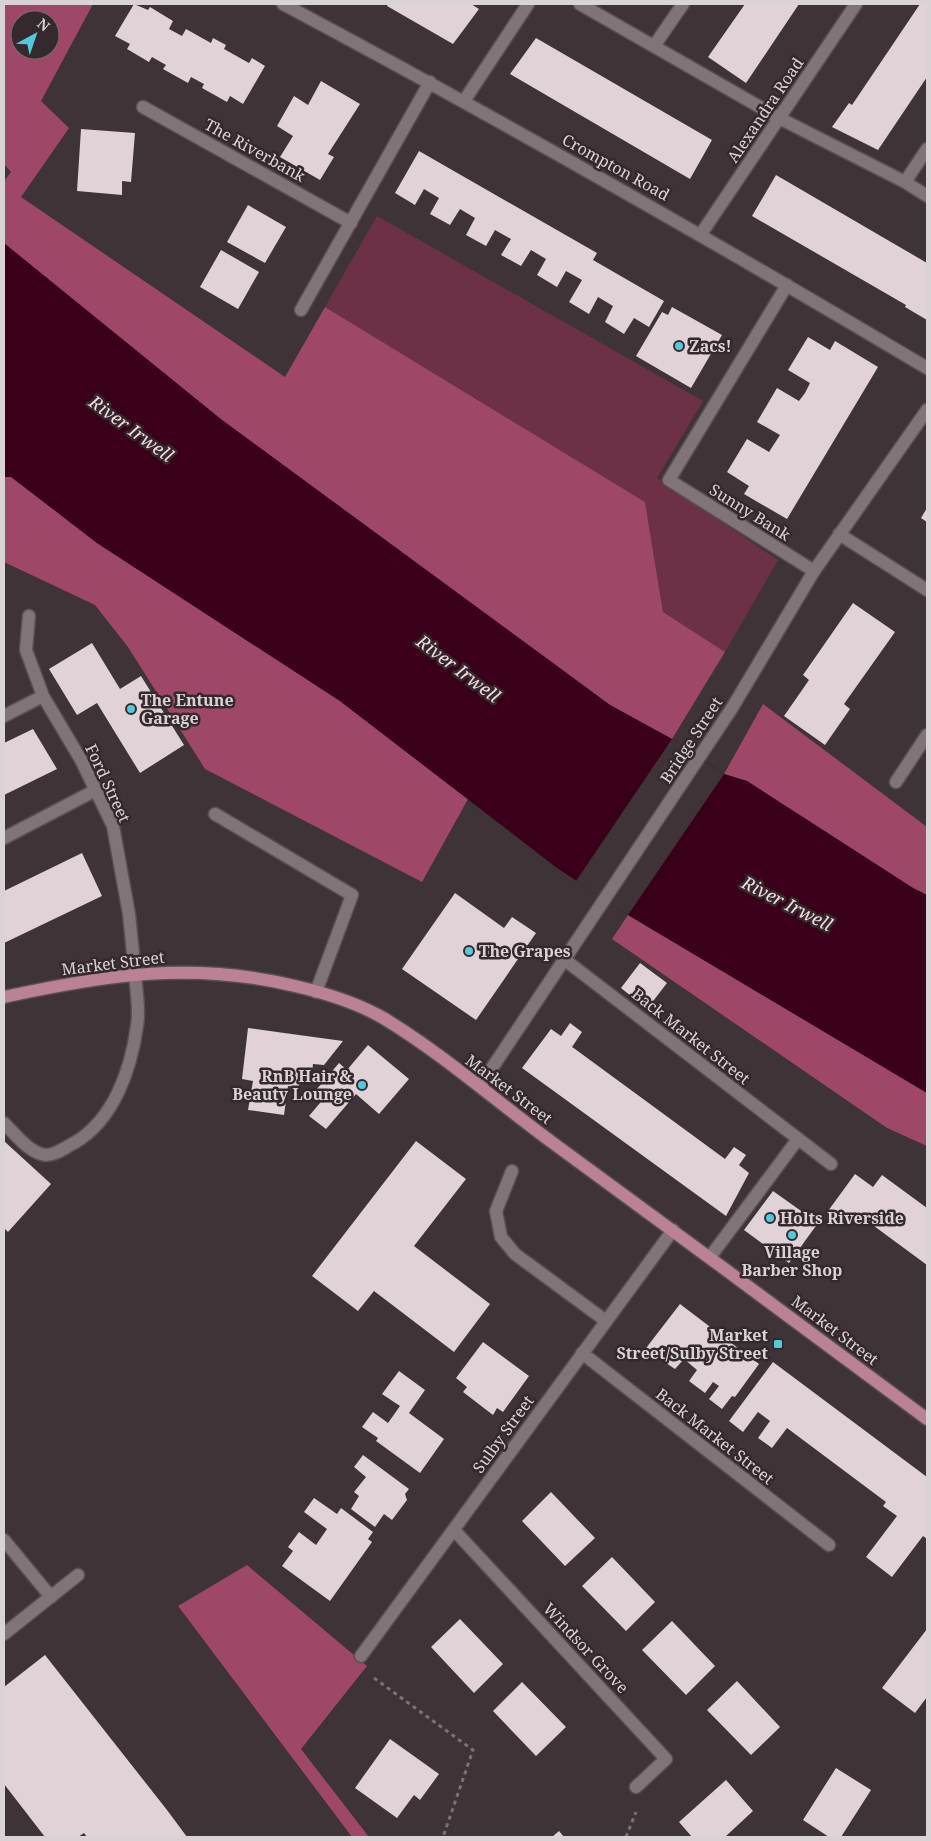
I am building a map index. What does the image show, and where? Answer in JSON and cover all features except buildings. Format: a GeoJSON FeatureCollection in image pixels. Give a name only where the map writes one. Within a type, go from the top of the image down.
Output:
{"type":"FeatureCollection","features":[{"type":"Feature","properties":{"kind":"main road","name":"Market Street"},"geometry":{"type":"LineString","coordinates":[[4,997],[68,983],[136,973],[194,971],[244,976],[316,992],[384,1018],[480,1086],[927,1419]]}},
{"type":"Feature","properties":{"kind":"street","name":"Crompton Road"},"geometry":{"type":"LineString","coordinates":[[283,4],[464,100],[701,234],[927,368]]}},
{"type":"Feature","properties":{"kind":"street"},"geometry":{"type":"LineString","coordinates":[[464,100],[528,4]]}},
{"type":"Feature","properties":{"kind":"street"},"geometry":{"type":"LineString","coordinates":[[580,4],[779,118],[905,182],[927,196]]}},
{"type":"Feature","properties":{"kind":"street"},"geometry":{"type":"LineString","coordinates":[[654,46],[683,4]]}},
{"type":"Feature","properties":{"kind":"street","name":"Alexandra Road"},"geometry":{"type":"LineString","coordinates":[[701,234],[856,4]]}},
{"type":"Feature","properties":{"kind":"street"},"geometry":{"type":"LineString","coordinates":[[301,310],[430,82]]}},
{"type":"Feature","properties":{"kind":"street","name":"The Riverbank"},"geometry":{"type":"LineString","coordinates":[[143,106],[351,223]]}},
{"type":"Feature","properties":{"kind":"street"},"geometry":{"type":"LineString","coordinates":[[905,182],[927,149]]}},
{"type":"Feature","properties":{"kind":"street","name":"Sunny Bank"},"geometry":{"type":"LineString","coordinates":[[787,285],[669,480],[814,571]]}},
{"type":"Feature","properties":{"kind":"street","name":"Bridge Street"},"geometry":{"type":"LineString","coordinates":[[480,1086],[732,708],[814,571],[927,410]]}},
{"type":"Feature","properties":{"kind":"street"},"geometry":{"type":"LineString","coordinates":[[839,534],[927,590]]}},
{"type":"Feature","properties":{"kind":"street","name":"Ford Street"},"geometry":{"type":"LineString","coordinates":[[4,1123],[30,1147],[45,1155],[56,1153],[82,1138],[109,1110],[128,1068],[138,1025],[136,973],[129,914],[113,826],[81,760],[43,696],[26,650],[29,616]]}},
{"type":"Feature","properties":{"kind":"street"},"geometry":{"type":"LineString","coordinates":[[4,716],[43,696]]}},
{"type":"Feature","properties":{"kind":"street"},"geometry":{"type":"LineString","coordinates":[[896,782],[927,735]]}},
{"type":"Feature","properties":{"kind":"street"},"geometry":{"type":"LineString","coordinates":[[4,838],[96,790]]}},
{"type":"Feature","properties":{"kind":"street"},"geometry":{"type":"LineString","coordinates":[[215,814],[352,895],[316,992]]}},
{"type":"Feature","properties":{"kind":"street","name":"Back Market Street"},"geometry":{"type":"LineString","coordinates":[[565,960],[831,1164]]}},
{"type":"Feature","properties":{"kind":"street"},"geometry":{"type":"LineString","coordinates":[[710,1257],[798,1139]]}},
{"type":"Feature","properties":{"kind":"street"},"geometry":{"type":"LineString","coordinates":[[512,1171],[496,1211],[501,1237],[515,1254],[606,1321]]}},
{"type":"Feature","properties":{"kind":"street","name":"Sulby Street"},"geometry":{"type":"LineString","coordinates":[[361,1656],[673,1230]]}},
{"type":"Feature","properties":{"kind":"street","name":"Back Market Street"},"geometry":{"type":"LineString","coordinates":[[582,1353],[829,1545]]}},
{"type":"Feature","properties":{"kind":"street","name":"Windsor Grove"},"geometry":{"type":"LineString","coordinates":[[454,1530],[666,1759],[636,1787]]}},
{"type":"Feature","properties":{"kind":"street"},"geometry":{"type":"LineString","coordinates":[[4,1540],[51,1597]]}},
{"type":"Feature","properties":{"kind":"street"},"geometry":{"type":"LineString","coordinates":[[4,1634],[78,1574]]}},
{"type":"Feature","properties":{"kind":"path"},"geometry":{"type":"LineString","coordinates":[[361,1656],[371,1675],[473,1750],[443,1837]]}},
{"type":"Feature","properties":{"kind":"shaded area"},"geometry":{"type":"Polygon","coordinates":[[[4,4],[93,4],[41,101],[69,128],[21,197],[285,377],[325,307],[645,502],[663,612],[725,652],[672,739],[610,705],[222,420],[5,245],[4,181],[11,172],[4,164],[4,4]]]}},
{"type":"Feature","properties":{"kind":"shaded area"},"geometry":{"type":"Polygon","coordinates":[[[377,216],[703,401],[657,478],[778,560],[725,652],[663,612],[645,502],[325,307],[377,216]]]}},
{"type":"Feature","properties":{"kind":"shaded area"},"geometry":{"type":"Polygon","coordinates":[[[11,476],[97,543],[340,701],[468,799],[422,882],[205,769],[128,647],[95,605],[4,562],[4,477],[11,476]]]}},
{"type":"Feature","properties":{"kind":"shaded area"},"geometry":{"type":"Polygon","coordinates":[[[763,704],[927,827],[927,895],[913,888],[747,781],[724,774],[763,704]]]}},
{"type":"Feature","properties":{"kind":"shaded area"},"geometry":{"type":"Polygon","coordinates":[[[628,915],[927,1093],[927,1146],[887,1128],[612,939],[628,915]]]}},
{"type":"Feature","properties":{"kind":"shaded area"},"geometry":{"type":"Polygon","coordinates":[[[247,1565],[367,1666],[301,1749],[369,1837],[352,1837],[178,1606],[247,1565]]]}},
{"type":"Feature","properties":{"kind":"water","name":"River Irwell"},"geometry":{"type":"Polygon","coordinates":[[[4,243],[222,420],[610,705],[672,739],[724,774],[747,781],[913,888],[927,895],[927,1093],[628,915],[557,868],[340,701],[97,543],[11,477],[4,477],[4,243]]]}},
{"type":"Feature","properties":{"kind":"pier"},"geometry":{"type":"Polygon","coordinates":[[[672,739],[724,774],[628,915],[576,881],[672,739]]]}},
{"type":"Feature","properties":{"kind":"place","name":"Zacs!"},"geometry":{"type":"Point","coordinates":[679,346]}},
{"type":"Feature","properties":{"kind":"place","name":"The Entune Garage"},"geometry":{"type":"Point","coordinates":[131,709]}},
{"type":"Feature","properties":{"kind":"place","name":"The Grapes"},"geometry":{"type":"Point","coordinates":[469,951]}},
{"type":"Feature","properties":{"kind":"place","name":"RnB Hair & Beauty Lounge"},"geometry":{"type":"Point","coordinates":[362,1085]}},
{"type":"Feature","properties":{"kind":"place","name":"Holts Riverside"},"geometry":{"type":"Point","coordinates":[770,1218]}},
{"type":"Feature","properties":{"kind":"place","name":"Village Barber Shop"},"geometry":{"type":"Point","coordinates":[792,1235]}},
{"type":"Feature","properties":{"kind":"place","name":"Market Street/Sulby Street"},"geometry":{"type":"Point","coordinates":[778,1344]}}]}
